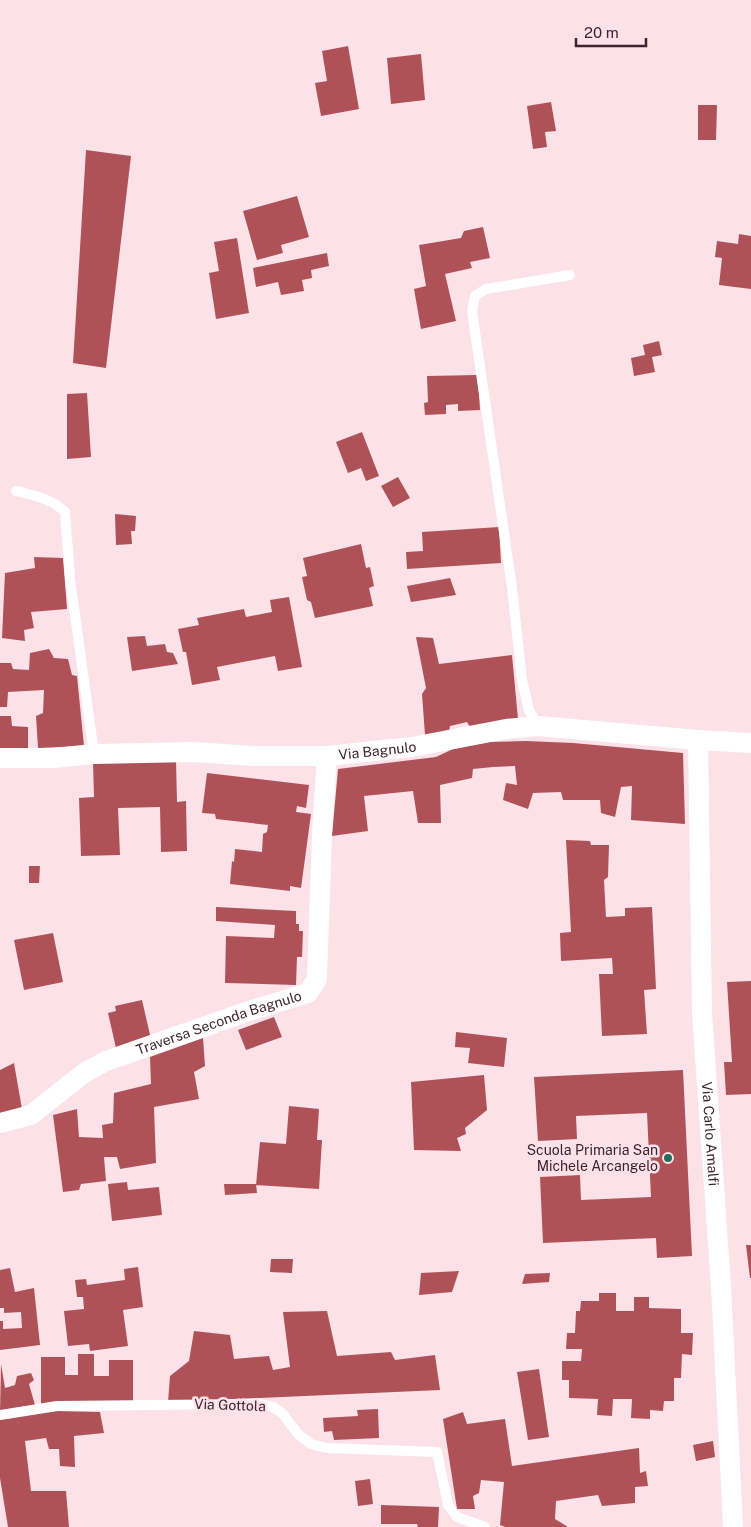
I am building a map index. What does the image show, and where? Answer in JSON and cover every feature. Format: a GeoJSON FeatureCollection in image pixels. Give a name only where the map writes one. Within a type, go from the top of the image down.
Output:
{"type":"FeatureCollection","features":[{"type":"Feature","properties":{"kind":"street","name":"Via Bagnulo"},"geometry":{"type":"LineString","coordinates":[[0,758],[54,758],[94,754],[193,752],[254,756],[327,756],[412,747],[506,729],[538,726],[751,743]]}},
{"type":"Feature","properties":{"kind":"street","name":"Via Carlo Amalfi"},"geometry":{"type":"LineString","coordinates":[[698,740],[702,1013],[721,1287],[733,1527]]}},
{"type":"Feature","properties":{"kind":"street","name":"Traversa Seconda Bagnulo"},"geometry":{"type":"LineString","coordinates":[[0,1123],[32,1115],[84,1073],[106,1061],[249,1011],[308,993],[317,979],[322,833],[327,756]]}},
{"type":"Feature","properties":{"kind":"lane"},"geometry":{"type":"LineString","coordinates":[[538,726],[529,710],[522,680],[512,588],[472,311],[475,296],[486,289],[570,275]]}},
{"type":"Feature","properties":{"kind":"lane"},"geometry":{"type":"LineString","coordinates":[[16,491],[60,506],[65,512],[70,578],[94,754]]}},
{"type":"Feature","properties":{"kind":"lane","name":"Via Gottola"},"geometry":{"type":"LineString","coordinates":[[0,1415],[57,1406],[259,1404],[274,1407],[282,1413],[298,1434],[311,1444],[326,1448],[436,1452],[448,1505],[457,1517],[485,1527]]}},
{"type":"Feature","properties":{"kind":"building"},"geometry":{"type":"Polygon","coordinates":[[[348,46],[359,109],[321,116],[315,83],[327,81],[322,51],[348,46]]]}},
{"type":"Feature","properties":{"kind":"building"},"geometry":{"type":"Polygon","coordinates":[[[421,54],[425,100],[391,104],[387,58],[421,54]]]}},
{"type":"Feature","properties":{"kind":"building"},"geometry":{"type":"Polygon","coordinates":[[[551,102],[556,131],[545,132],[547,147],[533,149],[527,106],[551,102]]]}},
{"type":"Feature","properties":{"kind":"building"},"geometry":{"type":"Polygon","coordinates":[[[698,105],[717,105],[716,140],[698,140],[698,105]]]}},
{"type":"Feature","properties":{"kind":"building"},"geometry":{"type":"Polygon","coordinates":[[[86,150],[131,156],[106,368],[73,363],[86,150]]]}},
{"type":"Feature","properties":{"kind":"building"},"geometry":{"type":"Polygon","coordinates":[[[297,196],[309,237],[281,245],[283,253],[257,260],[243,211],[297,196]]]}},
{"type":"Feature","properties":{"kind":"building"},"geometry":{"type":"Polygon","coordinates":[[[483,227],[490,258],[470,262],[472,268],[445,274],[456,321],[421,329],[414,289],[426,286],[419,245],[461,238],[464,231],[483,227]]]}},
{"type":"Feature","properties":{"kind":"building"},"geometry":{"type":"Polygon","coordinates":[[[739,234],[751,236],[751,289],[719,285],[722,258],[715,257],[717,241],[738,244],[739,234]]]}},
{"type":"Feature","properties":{"kind":"building"},"geometry":{"type":"Polygon","coordinates":[[[237,238],[249,313],[216,319],[209,273],[219,271],[214,242],[237,238]]]}},
{"type":"Feature","properties":{"kind":"building"},"geometry":{"type":"Polygon","coordinates":[[[327,253],[329,266],[311,270],[312,278],[302,280],[304,291],[281,295],[278,282],[256,287],[253,268],[327,253]]]}},
{"type":"Feature","properties":{"kind":"building"},"geometry":{"type":"Polygon","coordinates":[[[659,341],[662,355],[652,357],[655,372],[634,376],[631,358],[645,355],[643,345],[659,341]]]}},
{"type":"Feature","properties":{"kind":"building"},"geometry":{"type":"Polygon","coordinates":[[[478,375],[480,410],[458,411],[458,404],[446,405],[446,414],[425,415],[424,403],[428,402],[427,376],[478,375]]]}},
{"type":"Feature","properties":{"kind":"building"},"geometry":{"type":"Polygon","coordinates":[[[87,393],[91,457],[67,459],[67,394],[87,393]]]}},
{"type":"Feature","properties":{"kind":"building"},"geometry":{"type":"Polygon","coordinates":[[[362,432],[379,476],[366,481],[361,468],[348,473],[336,442],[362,432]]]}},
{"type":"Feature","properties":{"kind":"building"},"geometry":{"type":"Polygon","coordinates":[[[398,477],[410,498],[393,507],[381,486],[398,477]]]}},
{"type":"Feature","properties":{"kind":"building"},"geometry":{"type":"Polygon","coordinates":[[[115,514],[136,516],[135,531],[131,531],[132,544],[116,545],[115,514]]]}},
{"type":"Feature","properties":{"kind":"building"},"geometry":{"type":"Polygon","coordinates":[[[499,527],[501,563],[407,569],[406,552],[423,551],[422,532],[499,527]]]}},
{"type":"Feature","properties":{"kind":"building"},"geometry":{"type":"Polygon","coordinates":[[[361,544],[366,568],[370,567],[374,586],[369,588],[373,606],[315,618],[311,602],[307,600],[302,577],[307,576],[303,558],[361,544]]]}},
{"type":"Feature","properties":{"kind":"building"},"geometry":{"type":"Polygon","coordinates":[[[34,557],[63,558],[67,609],[31,612],[34,628],[24,630],[25,641],[2,638],[5,573],[35,568],[34,557]]]}},
{"type":"Feature","properties":{"kind":"building"},"geometry":{"type":"Polygon","coordinates":[[[450,578],[456,595],[411,602],[407,586],[450,578]]]}},
{"type":"Feature","properties":{"kind":"building"},"geometry":{"type":"Polygon","coordinates":[[[289,597],[302,667],[278,671],[275,656],[217,667],[220,680],[192,685],[186,652],[183,652],[178,629],[199,625],[197,618],[244,609],[246,617],[272,612],[270,600],[289,597]]]}},
{"type":"Feature","properties":{"kind":"building"},"geometry":{"type":"Polygon","coordinates":[[[145,636],[147,646],[165,644],[167,652],[173,653],[178,664],[132,671],[127,637],[145,636]]]}},
{"type":"Feature","properties":{"kind":"building"},"geometry":{"type":"Polygon","coordinates":[[[416,637],[433,638],[439,664],[512,655],[518,719],[470,727],[467,722],[450,726],[448,737],[425,735],[422,694],[426,688],[416,637]]]}},
{"type":"Feature","properties":{"kind":"building"},"geometry":{"type":"Polygon","coordinates":[[[49,649],[54,658],[68,659],[72,675],[77,676],[84,746],[38,748],[36,716],[43,713],[44,690],[8,692],[7,707],[0,707],[0,663],[11,663],[13,669],[29,670],[30,653],[49,649]]]}},
{"type":"Feature","properties":{"kind":"building"},"geometry":{"type":"Polygon","coordinates":[[[0,716],[11,716],[12,726],[28,727],[28,749],[0,749],[0,716]]]}},
{"type":"Feature","properties":{"kind":"building"},"geometry":{"type":"Polygon","coordinates":[[[488,742],[573,743],[683,753],[685,824],[631,820],[632,786],[621,787],[615,817],[601,813],[600,800],[563,800],[561,792],[533,793],[528,809],[503,800],[506,783],[517,785],[515,766],[473,769],[472,778],[440,785],[441,823],[418,823],[413,791],[364,796],[368,831],[332,836],[338,769],[436,757],[453,749],[488,742]]]}},
{"type":"Feature","properties":{"kind":"building"},"geometry":{"type":"Polygon","coordinates":[[[176,760],[177,802],[186,801],[187,851],[161,852],[160,807],[118,808],[120,855],[81,856],[79,798],[94,797],[93,762],[176,760]]]}},
{"type":"Feature","properties":{"kind":"building"},"geometry":{"type":"Polygon","coordinates":[[[207,773],[309,785],[306,808],[297,806],[296,812],[311,814],[301,888],[290,886],[290,891],[230,884],[235,849],[262,852],[263,834],[267,832],[268,825],[216,819],[215,814],[202,813],[207,773]]]}},
{"type":"Feature","properties":{"kind":"building"},"geometry":{"type":"Polygon","coordinates":[[[566,840],[590,841],[591,845],[609,845],[608,877],[604,880],[606,917],[625,916],[625,908],[652,907],[656,989],[644,990],[647,1034],[602,1036],[599,974],[613,974],[612,958],[561,961],[560,933],[571,932],[566,840]]]}},
{"type":"Feature","properties":{"kind":"building"},"geometry":{"type":"Polygon","coordinates":[[[29,866],[40,866],[39,883],[29,883],[29,866]]]}},
{"type":"Feature","properties":{"kind":"building"},"geometry":{"type":"Polygon","coordinates":[[[216,907],[296,911],[296,924],[299,924],[299,931],[303,931],[302,957],[297,957],[296,985],[225,983],[226,936],[274,938],[275,925],[216,921],[216,907]]]}},
{"type":"Feature","properties":{"kind":"building"},"geometry":{"type":"Polygon","coordinates":[[[53,933],[63,982],[24,990],[14,940],[53,933]]]}},
{"type":"Feature","properties":{"kind":"building"},"geometry":{"type":"Polygon","coordinates":[[[751,981],[751,1094],[726,1095],[724,1062],[732,1062],[727,982],[751,981]]]}},
{"type":"Feature","properties":{"kind":"building"},"geometry":{"type":"Polygon","coordinates":[[[142,1000],[151,1039],[116,1048],[108,1013],[116,1011],[115,1006],[142,1000]]]}},
{"type":"Feature","properties":{"kind":"building"},"geometry":{"type":"Polygon","coordinates":[[[274,1017],[282,1037],[246,1050],[238,1030],[274,1017]]]}},
{"type":"Feature","properties":{"kind":"building"},"geometry":{"type":"Polygon","coordinates":[[[456,1032],[507,1038],[504,1067],[468,1063],[470,1048],[455,1047],[456,1032]]]}},
{"type":"Feature","properties":{"kind":"building"},"geometry":{"type":"Polygon","coordinates":[[[203,1038],[205,1066],[194,1072],[199,1099],[154,1107],[156,1163],[120,1169],[117,1157],[104,1157],[106,1181],[81,1184],[79,1190],[63,1192],[53,1115],[77,1109],[79,1137],[103,1138],[102,1125],[113,1123],[114,1093],[151,1084],[150,1057],[203,1038]]]}},
{"type":"Feature","properties":{"kind":"building"},"geometry":{"type":"Polygon","coordinates":[[[14,1063],[22,1109],[0,1115],[0,1070],[14,1063]]]}},
{"type":"Feature","properties":{"kind":"building","name":"Scuola Primaria San Michele Arcangelo"},"geometry":{"type":"Polygon","coordinates":[[[683,1070],[692,1256],[657,1258],[656,1238],[543,1243],[540,1177],[580,1175],[581,1200],[651,1197],[647,1113],[576,1116],[577,1139],[538,1141],[534,1077],[683,1070]]]}},
{"type":"Feature","properties":{"kind":"building"},"geometry":{"type":"Polygon","coordinates":[[[484,1075],[487,1110],[465,1128],[466,1134],[457,1138],[461,1151],[414,1150],[411,1082],[484,1075]]]}},
{"type":"Feature","properties":{"kind":"building"},"geometry":{"type":"Polygon","coordinates":[[[289,1106],[319,1109],[317,1140],[322,1140],[319,1189],[256,1185],[260,1142],[286,1144],[289,1106]]]}},
{"type":"Feature","properties":{"kind":"building"},"geometry":{"type":"Polygon","coordinates":[[[127,1182],[128,1190],[159,1187],[162,1215],[112,1221],[108,1184],[127,1182]]]}},
{"type":"Feature","properties":{"kind":"building"},"geometry":{"type":"Polygon","coordinates":[[[224,1184],[256,1184],[257,1193],[225,1195],[224,1184]]]}},
{"type":"Feature","properties":{"kind":"building"},"geometry":{"type":"Polygon","coordinates":[[[746,1245],[751,1245],[751,1278],[750,1278],[746,1245]]]}},
{"type":"Feature","properties":{"kind":"building"},"geometry":{"type":"Polygon","coordinates":[[[271,1259],[293,1259],[292,1273],[270,1272],[271,1259]]]}},
{"type":"Feature","properties":{"kind":"building"},"geometry":{"type":"Polygon","coordinates":[[[138,1267],[143,1307],[123,1310],[128,1346],[90,1351],[89,1344],[68,1346],[64,1311],[84,1309],[83,1297],[77,1297],[75,1280],[86,1279],[87,1285],[125,1280],[124,1269],[138,1267]]]}},
{"type":"Feature","properties":{"kind":"building"},"geometry":{"type":"Polygon","coordinates":[[[10,1268],[15,1292],[34,1288],[40,1345],[0,1350],[0,1321],[3,1321],[3,1329],[22,1328],[21,1312],[4,1313],[4,1308],[0,1308],[0,1270],[10,1268]]]}},
{"type":"Feature","properties":{"kind":"building"},"geometry":{"type":"Polygon","coordinates":[[[459,1271],[452,1292],[419,1295],[421,1273],[459,1271]]]}},
{"type":"Feature","properties":{"kind":"building"},"geometry":{"type":"Polygon","coordinates":[[[550,1273],[549,1282],[522,1284],[525,1274],[550,1273]]]}},
{"type":"Feature","properties":{"kind":"building"},"geometry":{"type":"Polygon","coordinates":[[[599,1293],[616,1293],[616,1311],[634,1311],[634,1297],[649,1297],[649,1308],[681,1309],[681,1333],[693,1333],[692,1355],[682,1354],[681,1378],[674,1378],[674,1401],[664,1401],[663,1411],[650,1410],[650,1419],[631,1418],[632,1399],[613,1399],[612,1416],[597,1415],[598,1399],[569,1398],[569,1380],[562,1380],[562,1361],[581,1361],[582,1349],[566,1349],[567,1333],[575,1333],[576,1311],[580,1311],[581,1301],[599,1301],[599,1293]]]}},
{"type":"Feature","properties":{"kind":"building"},"geometry":{"type":"Polygon","coordinates":[[[327,1311],[337,1356],[391,1352],[395,1360],[435,1355],[440,1390],[168,1402],[170,1376],[189,1361],[194,1331],[230,1335],[234,1359],[269,1356],[273,1370],[290,1367],[283,1312],[327,1311]]]}},
{"type":"Feature","properties":{"kind":"building"},"geometry":{"type":"Polygon","coordinates":[[[78,1354],[94,1354],[94,1376],[109,1376],[109,1360],[133,1360],[133,1401],[87,1401],[41,1405],[41,1357],[65,1357],[65,1375],[78,1375],[78,1354]]]}},
{"type":"Feature","properties":{"kind":"building"},"geometry":{"type":"Polygon","coordinates":[[[1,1364],[5,1388],[15,1385],[17,1376],[31,1373],[34,1380],[29,1384],[35,1405],[0,1412],[1,1364]]]}},
{"type":"Feature","properties":{"kind":"building"},"geometry":{"type":"Polygon","coordinates":[[[539,1369],[549,1437],[528,1440],[517,1372],[539,1369]]]}},
{"type":"Feature","properties":{"kind":"building"},"geometry":{"type":"Polygon","coordinates":[[[378,1409],[379,1438],[334,1440],[332,1431],[324,1432],[323,1418],[358,1416],[357,1410],[378,1409]]]}},
{"type":"Feature","properties":{"kind":"building"},"geometry":{"type":"Polygon","coordinates":[[[55,1411],[100,1412],[104,1433],[74,1436],[75,1467],[60,1466],[59,1449],[49,1449],[46,1438],[25,1441],[31,1491],[66,1491],[69,1527],[8,1527],[0,1478],[0,1418],[55,1411]]]}},
{"type":"Feature","properties":{"kind":"building"},"geometry":{"type":"Polygon","coordinates":[[[463,1412],[467,1424],[505,1419],[512,1466],[639,1448],[640,1473],[646,1471],[648,1486],[635,1487],[635,1503],[602,1506],[598,1495],[556,1501],[555,1519],[568,1527],[505,1527],[500,1525],[504,1482],[481,1480],[479,1493],[473,1496],[475,1509],[457,1509],[443,1419],[463,1412]]]}},
{"type":"Feature","properties":{"kind":"building"},"geometry":{"type":"Polygon","coordinates":[[[713,1441],[715,1457],[696,1461],[693,1445],[713,1441]]]}},
{"type":"Feature","properties":{"kind":"building"},"geometry":{"type":"Polygon","coordinates":[[[370,1479],[373,1504],[358,1506],[355,1481],[370,1479]]]}},
{"type":"Feature","properties":{"kind":"building"},"geometry":{"type":"Polygon","coordinates":[[[381,1505],[439,1507],[438,1527],[418,1527],[417,1524],[381,1524],[381,1505]]]}},
{"type":"Feature","properties":{"kind":"place","name":"Scuola Primaria San Michele Arcangelo"},"geometry":{"type":"Point","coordinates":[668,1158]}}]}
